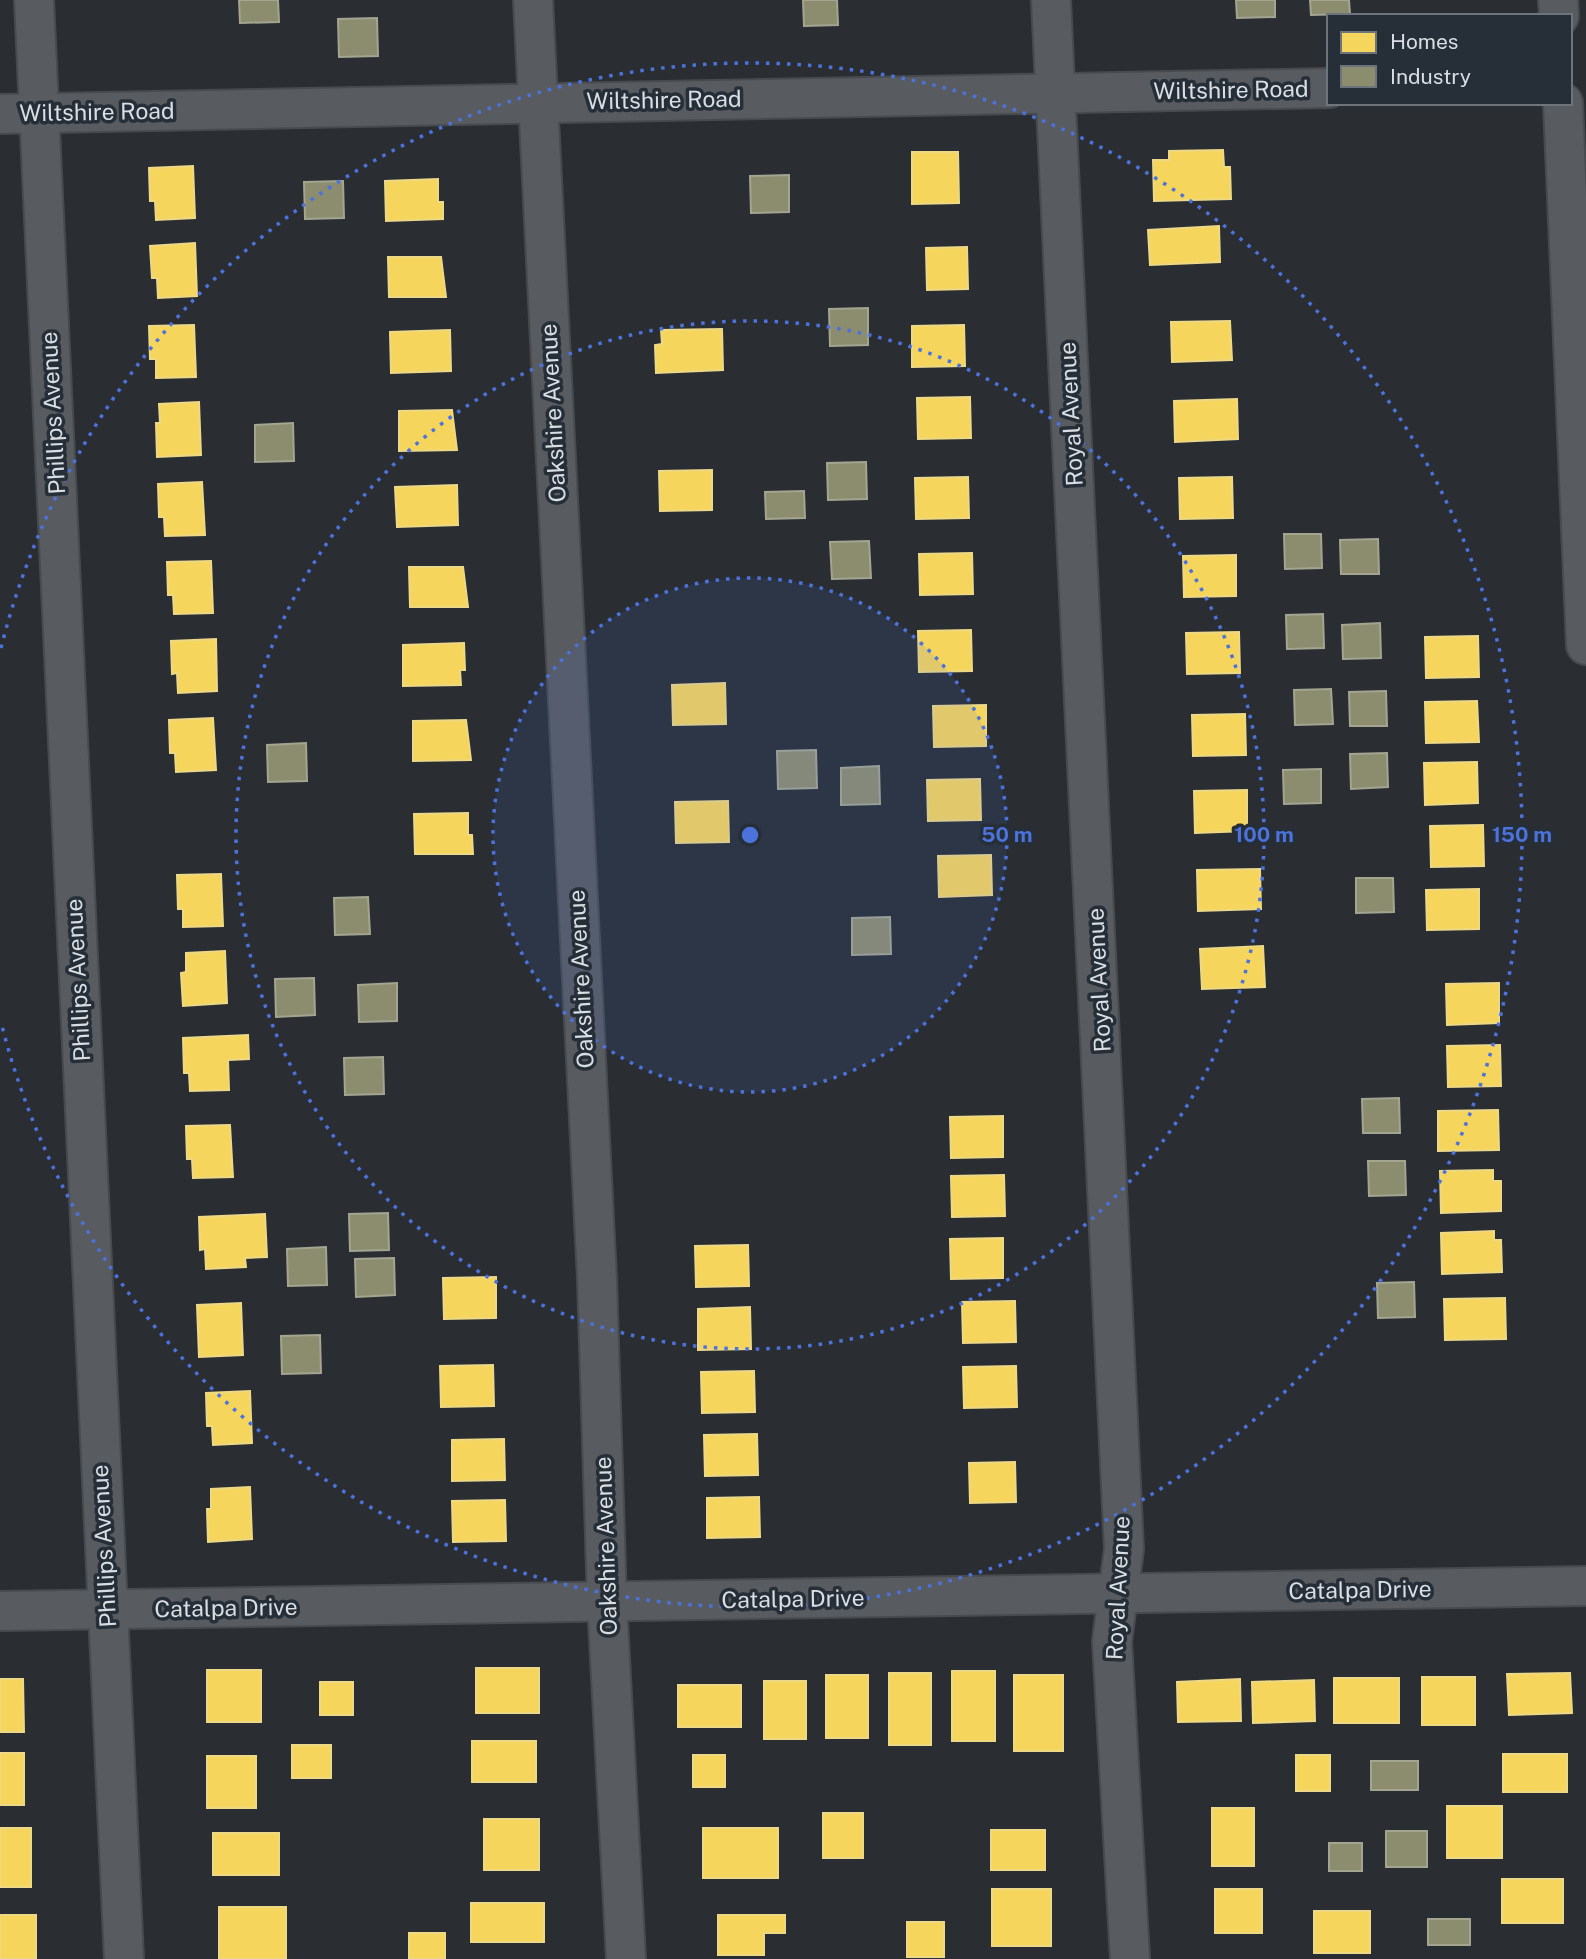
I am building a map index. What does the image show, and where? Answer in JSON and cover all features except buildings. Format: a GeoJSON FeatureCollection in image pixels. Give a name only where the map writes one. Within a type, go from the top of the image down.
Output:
{"type":"FeatureCollection","features":[{"type":"Feature","properties":{"kind":"street","name":"Phillips Avenue"},"geometry":{"type":"LineString","coordinates":[[34,0],[124,1959]]}},
{"type":"Feature","properties":{"kind":"street","name":"Oakshire Avenue"},"geometry":{"type":"LineString","coordinates":[[533,0],[597,1279],[607,1602],[626,1959]]}},
{"type":"Feature","properties":{"kind":"street","name":"Royal Avenue"},"geometry":{"type":"LineString","coordinates":[[1051,0],[1112,1249],[1124,1549],[1112,1641],[1130,1959]]}},
{"type":"Feature","properties":{"kind":"street","name":"Wiltshire Road"},"geometry":{"type":"LineString","coordinates":[[0,114],[1327,88]]}},
{"type":"Feature","properties":{"kind":"street"},"geometry":{"type":"LineString","coordinates":[[1563,105],[1586,645]]}},
{"type":"Feature","properties":{"kind":"street","name":"Catalpa Drive"},"geometry":{"type":"LineString","coordinates":[[0,1611],[1586,1586]]}}]}
